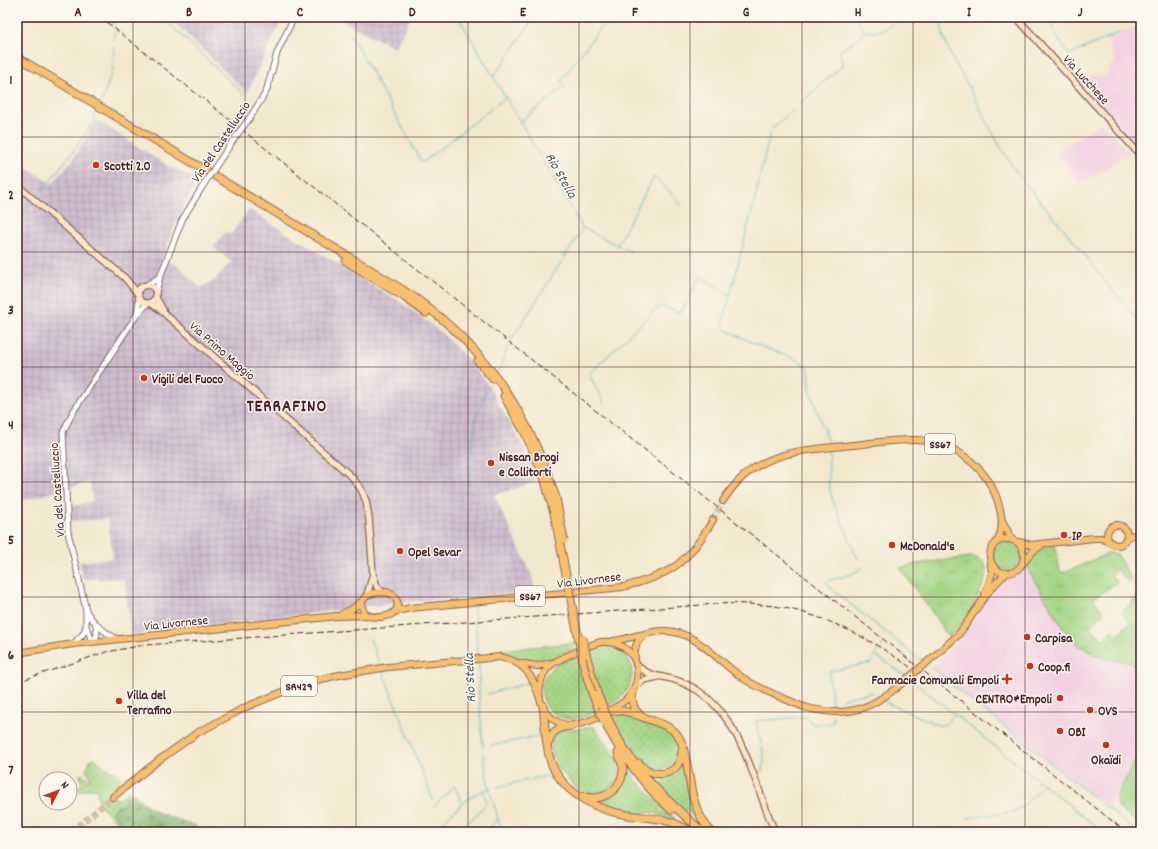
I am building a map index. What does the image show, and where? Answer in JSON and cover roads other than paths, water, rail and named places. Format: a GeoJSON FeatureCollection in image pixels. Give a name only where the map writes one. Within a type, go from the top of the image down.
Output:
{"type":"FeatureCollection","features":[{"type":"Feature","properties":{"kind":"highway"},"geometry":{"type":"LineString","coordinates":[[17,57],[371,270],[422,303],[458,334],[493,371],[528,426],[545,473],[584,667],[600,713],[607,720],[629,756],[652,785],[704,832]]}},
{"type":"Feature","properties":{"kind":"highway"},"geometry":{"type":"LineString","coordinates":[[17,63],[381,282],[431,316],[467,348],[499,388],[525,433],[556,498],[586,654],[597,693],[622,765],[622,773],[619,782],[612,792],[601,797],[585,797],[573,792]]}},
{"type":"Feature","properties":{"kind":"highway"},"geometry":{"type":"LineString","coordinates":[[634,689],[632,703],[633,708],[644,718]]}},
{"type":"Feature","properties":{"kind":"highway"},"geometry":{"type":"LineString","coordinates":[[542,702],[551,763],[557,775],[573,792],[586,801],[604,809],[622,814],[665,820],[691,832]]}},
{"type":"Feature","properties":{"kind":"highway"},"geometry":{"type":"LineString","coordinates":[[607,720],[624,710],[665,725],[680,738],[693,797],[700,814],[712,832]]}},
{"type":"Feature","properties":{"kind":"highway"},"geometry":{"type":"LineString","coordinates":[[607,720],[619,749],[636,773],[657,798],[696,832]]}},
{"type":"Feature","properties":{"kind":"highway"},"geometry":{"type":"LineString","coordinates":[[548,750],[549,739],[552,732],[560,728],[572,726]]}},
{"type":"Feature","properties":{"kind":"highway"},"geometry":{"type":"LineString","coordinates":[[617,736],[642,767],[655,774],[669,772],[676,766],[681,758],[683,747]]}},
{"type":"Feature","properties":{"kind":"main road","name":"Via Lucchese"},"geometry":{"type":"LineString","coordinates":[[1016,17],[1141,156]]}},
{"type":"Feature","properties":{"kind":"main road","name":"Via Primo Maggio"},"geometry":{"type":"LineString","coordinates":[[17,185],[125,278],[144,303],[167,316],[352,477],[361,489],[366,501],[369,519],[373,574],[377,587],[383,592]]}},
{"type":"Feature","properties":{"kind":"main road","name":"Via Primo Maggio"},"geometry":{"type":"LineString","coordinates":[[125,278],[144,286],[153,287],[167,316]]}},
{"type":"Feature","properties":{"kind":"main road"},"geometry":{"type":"LineString","coordinates":[[138,296],[144,286]]}},
{"type":"Feature","properties":{"kind":"main road"},"geometry":{"type":"LineString","coordinates":[[148,304],[156,295]]}},
{"type":"Feature","properties":{"kind":"main road","name":"SS67"},"geometry":{"type":"LineString","coordinates":[[723,501],[741,478],[764,462],[792,452],[916,440],[935,443],[949,447],[970,460],[985,476],[995,494],[1002,521],[1014,540],[1024,552],[1023,563]]}},
{"type":"Feature","properties":{"kind":"main road","name":"Via Livornese"},"geometry":{"type":"LineString","coordinates":[[17,653],[117,639],[337,616],[385,616],[410,608],[623,587],[649,580],[671,570],[689,555],[700,543],[713,520]]}},
{"type":"Feature","properties":{"kind":"main road","name":"SS67"},"geometry":{"type":"LineString","coordinates":[[991,563],[991,551],[1001,534],[1002,521]]}},
{"type":"Feature","properties":{"kind":"main road"},"geometry":{"type":"LineString","coordinates":[[1094,538],[1100,536],[1108,529],[1116,525],[1129,531],[1140,533]]}},
{"type":"Feature","properties":{"kind":"main road"},"geometry":{"type":"LineString","coordinates":[[1124,528],[1126,534],[1125,540]]}},
{"type":"Feature","properties":{"kind":"main road"},"geometry":{"type":"LineString","coordinates":[[1108,529],[1108,538],[1112,543]]}},
{"type":"Feature","properties":{"kind":"main road"},"geometry":{"type":"LineString","coordinates":[[996,543],[1002,540],[1014,540],[1027,545],[1101,538],[1118,544],[1130,536],[1140,533]]}},
{"type":"Feature","properties":{"kind":"main road"},"geometry":{"type":"LineString","coordinates":[[991,563],[997,570],[1007,573],[1016,571],[1033,551],[1044,544]]}},
{"type":"Feature","properties":{"kind":"main road"},"geometry":{"type":"LineString","coordinates":[[981,603],[992,574],[991,563]]}},
{"type":"Feature","properties":{"kind":"main road"},"geometry":{"type":"LineString","coordinates":[[658,677],[647,679],[634,689],[607,720],[572,726],[557,720],[548,712],[542,702],[540,686],[548,667],[555,662],[594,644],[627,640],[654,632],[666,631],[691,638],[744,679],[773,694],[804,707],[834,712],[857,710],[871,705],[897,688],[958,635],[992,588],[1007,573]]}},
{"type":"Feature","properties":{"kind":"main road","name":"Via Primo Maggio"},"geometry":{"type":"LineString","coordinates":[[366,595],[373,574]]}},
{"type":"Feature","properties":{"kind":"main road"},"geometry":{"type":"LineString","coordinates":[[366,595],[383,592],[390,593],[402,604],[410,608]]}},
{"type":"Feature","properties":{"kind":"main road","name":"Via Livornese"},"geometry":{"type":"LineString","coordinates":[[337,616],[352,609],[362,601],[366,595]]}},
{"type":"Feature","properties":{"kind":"main road"},"geometry":{"type":"LineString","coordinates":[[394,612],[397,606],[397,600]]}},
{"type":"Feature","properties":{"kind":"main road"},"geometry":{"type":"LineString","coordinates":[[362,601],[362,609],[367,615]]}},
{"type":"Feature","properties":{"kind":"main road"},"geometry":{"type":"LineString","coordinates":[[634,689],[637,678],[635,652],[636,644],[640,638],[646,634]]}},
{"type":"Feature","properties":{"kind":"main road"},"geometry":{"type":"LineString","coordinates":[[609,642],[623,647],[628,651],[636,663],[646,672],[658,677],[679,681],[698,691],[715,706],[731,727],[744,750],[775,832]]}},
{"type":"Feature","properties":{"kind":"main road","name":"SR429"},"geometry":{"type":"LineString","coordinates":[[113,797],[179,745],[219,720],[290,689],[317,680],[388,667],[500,657],[537,666],[555,662]]}},
{"type":"Feature","properties":{"kind":"main road","name":"SR429"},"geometry":{"type":"LineString","coordinates":[[516,662],[532,677],[542,702]]}},
{"type":"Feature","properties":{"kind":"street","name":"Via del Castelluccio"},"geometry":{"type":"LineString","coordinates":[[156,295],[160,277],[182,220],[204,184],[266,92],[277,53],[294,17]]}},
{"type":"Feature","properties":{"kind":"street"},"geometry":{"type":"LineString","coordinates":[[144,286],[160,277]]}},
{"type":"Feature","properties":{"kind":"street"},"geometry":{"type":"LineString","coordinates":[[136,316],[138,296]]}},
{"type":"Feature","properties":{"kind":"street"},"geometry":{"type":"LineString","coordinates":[[136,316],[148,304]]}},
{"type":"Feature","properties":{"kind":"street","name":"Via del Castelluccio"},"geometry":{"type":"LineString","coordinates":[[93,642],[86,627],[86,610],[68,532],[63,432],[73,412],[136,316]]}},
{"type":"Feature","properties":{"kind":"street","name":"Via del Castelluccio"},"geometry":{"type":"LineString","coordinates":[[86,610],[96,625],[106,634],[117,639]]}},
{"type":"Feature","properties":{"kind":"street"},"geometry":{"type":"LineString","coordinates":[[93,642],[98,634],[96,625]]}},
{"type":"Feature","properties":{"kind":"street"},"geometry":{"type":"LineString","coordinates":[[73,644],[83,634],[86,627]]}},
{"type":"Feature","properties":{"kind":"waterway"},"geometry":{"type":"LineString","coordinates":[[114,17],[114,25]]}},
{"type":"Feature","properties":{"kind":"waterway"},"geometry":{"type":"LineString","coordinates":[[162,17],[245,95]]}},
{"type":"Feature","properties":{"kind":"waterway","name":"Rio Stella"},"geometry":{"type":"LineString","coordinates":[[458,17],[582,228],[579,235],[511,340]]}},
{"type":"Feature","properties":{"kind":"waterway"},"geometry":{"type":"LineString","coordinates":[[494,76],[535,17]]}},
{"type":"Feature","properties":{"kind":"waterway"},"geometry":{"type":"LineString","coordinates":[[607,27],[622,17]]}},
{"type":"Feature","properties":{"kind":"waterway"},"geometry":{"type":"LineString","coordinates":[[856,17],[864,31],[869,32],[875,32],[886,28],[905,17]]}},
{"type":"Feature","properties":{"kind":"waterway"},"geometry":{"type":"LineString","coordinates":[[1047,17],[1069,55],[1116,34],[1141,27]]}},
{"type":"Feature","properties":{"kind":"waterway"},"geometry":{"type":"LineString","coordinates":[[942,21],[943,36],[950,53],[1000,146],[1015,170],[1136,319],[1141,319]]}},
{"type":"Feature","properties":{"kind":"waterway"},"geometry":{"type":"LineString","coordinates":[[521,121],[565,86],[561,81],[602,26]]}},
{"type":"Feature","properties":{"kind":"waterway"},"geometry":{"type":"LineString","coordinates":[[114,31],[114,40]]}},
{"type":"Feature","properties":{"kind":"waterway"},"geometry":{"type":"LineString","coordinates":[[798,105],[842,66],[841,50],[860,37],[864,31]]}},
{"type":"Feature","properties":{"kind":"waterway"},"geometry":{"type":"LineString","coordinates":[[351,35],[422,163],[506,97]]}},
{"type":"Feature","properties":{"kind":"waterway"},"geometry":{"type":"LineString","coordinates":[[101,103],[113,69],[114,47]]}},
{"type":"Feature","properties":{"kind":"waterway"},"geometry":{"type":"LineString","coordinates":[[771,129],[794,110]]}},
{"type":"Feature","properties":{"kind":"waterway"},"geometry":{"type":"LineString","coordinates":[[37,197],[72,153],[91,125],[95,115]]}},
{"type":"Feature","properties":{"kind":"waterway"},"geometry":{"type":"LineString","coordinates":[[770,133],[754,203],[722,326],[728,331],[760,346],[793,358],[807,366],[809,371],[811,394],[825,432],[828,446]]}},
{"type":"Feature","properties":{"kind":"waterway"},"geometry":{"type":"LineString","coordinates":[[1131,135],[1141,136]]}},
{"type":"Feature","properties":{"kind":"waterway"},"geometry":{"type":"LineString","coordinates":[[617,245],[654,177],[657,178],[682,206]]}},
{"type":"Feature","properties":{"kind":"waterway"},"geometry":{"type":"LineString","coordinates":[[17,216],[32,202]]}},
{"type":"Feature","properties":{"kind":"waterway"},"geometry":{"type":"LineString","coordinates":[[583,228],[631,252]]}},
{"type":"Feature","properties":{"kind":"waterway"},"geometry":{"type":"LineString","coordinates":[[605,405],[589,374],[656,309],[663,306],[676,312],[681,312],[700,276],[729,295]]}},
{"type":"Feature","properties":{"kind":"waterway","name":"Rio Stella"},"geometry":{"type":"LineString","coordinates":[[497,373],[508,346]]}},
{"type":"Feature","properties":{"kind":"waterway","name":"Rio Stella"},"geometry":{"type":"LineString","coordinates":[[469,485],[472,445],[476,420],[479,408],[490,384]]}},
{"type":"Feature","properties":{"kind":"waterway"},"geometry":{"type":"LineString","coordinates":[[828,451],[829,484],[832,499],[858,559]]}},
{"type":"Feature","properties":{"kind":"waterway"},"geometry":{"type":"LineString","coordinates":[[862,567],[855,572],[826,583],[835,592],[923,662]]}},
{"type":"Feature","properties":{"kind":"waterway","name":"Rio Stella"},"geometry":{"type":"LineString","coordinates":[[474,607],[478,656]]}},
{"type":"Feature","properties":{"kind":"waterway"},"geometry":{"type":"LineString","coordinates":[[370,639],[379,662]]}},
{"type":"Feature","properties":{"kind":"waterway"},"geometry":{"type":"LineString","coordinates":[[833,710],[829,675],[830,671],[871,663],[878,650]]}},
{"type":"Feature","properties":{"kind":"waterway"},"geometry":{"type":"LineString","coordinates":[[875,655],[906,676]]}},
{"type":"Feature","properties":{"kind":"waterway","name":"Rio Stella"},"geometry":{"type":"LineString","coordinates":[[479,661],[479,696],[483,748]]}},
{"type":"Feature","properties":{"kind":"waterway"},"geometry":{"type":"LineString","coordinates":[[927,665],[1138,832]]}},
{"type":"Feature","properties":{"kind":"waterway"},"geometry":{"type":"LineString","coordinates":[[383,672],[433,800]]}},
{"type":"Feature","properties":{"kind":"waterway"},"geometry":{"type":"LineString","coordinates":[[910,679],[1103,832]]}},
{"type":"Feature","properties":{"kind":"waterway"},"geometry":{"type":"LineString","coordinates":[[487,694],[528,683]]}},
{"type":"Feature","properties":{"kind":"waterway"},"geometry":{"type":"LineString","coordinates":[[842,699],[872,692],[878,698]]}},
{"type":"Feature","properties":{"kind":"waterway"},"geometry":{"type":"LineString","coordinates":[[882,701],[941,726],[955,714]]}},
{"type":"Feature","properties":{"kind":"waterway"},"geometry":{"type":"LineString","coordinates":[[762,772],[764,760],[756,721],[807,717],[812,724],[829,724],[833,722],[833,715]]}},
{"type":"Feature","properties":{"kind":"waterway"},"geometry":{"type":"LineString","coordinates":[[490,746],[542,735]]}},
{"type":"Feature","properties":{"kind":"waterway","name":"Rio Stella"},"geometry":{"type":"LineString","coordinates":[[483,753],[489,788],[502,832]]}},
{"type":"Feature","properties":{"kind":"waterway"},"geometry":{"type":"LineString","coordinates":[[497,787],[551,775]]}},
{"type":"Feature","properties":{"kind":"waterway"},"geometry":{"type":"LineString","coordinates":[[967,818],[1014,812],[1024,805],[1044,785]]}},
{"type":"Feature","properties":{"kind":"waterway"},"geometry":{"type":"LineString","coordinates":[[435,806],[454,786],[462,802]]}},
{"type":"Feature","properties":{"kind":"waterway"},"geometry":{"type":"LineString","coordinates":[[435,832],[453,812],[467,800],[474,795],[491,788]]}},
{"type":"Feature","properties":{"kind":"waterway"},"geometry":{"type":"LineString","coordinates":[[459,832],[487,803],[484,792]]}},
{"type":"Feature","properties":{"kind":"waterway"},"geometry":{"type":"LineString","coordinates":[[486,832],[498,819]]}},
{"type":"Feature","properties":{"kind":"waterway"},"geometry":{"type":"LineString","coordinates":[[593,832],[623,822]]}},
{"type":"Feature","properties":{"kind":"tunnel"},"geometry":{"type":"LineString","coordinates":[[713,520],[723,501]]}},
{"type":"Feature","properties":{"kind":"tunnel"},"geometry":{"type":"LineString","coordinates":[[71,832],[113,797]]}},
{"type":"Feature","properties":{"kind":"railway"},"geometry":{"type":"LineString","coordinates":[[100,17],[1126,832]]}},
{"type":"Feature","properties":{"kind":"railway"},"geometry":{"type":"LineString","coordinates":[[17,682],[106,652],[145,645],[723,604],[774,606],[811,615],[828,621],[862,637],[910,667]]}},
{"type":"Feature","properties":{"kind":"place","name":"Scotti 2.0"},"geometry":{"type":"Point","coordinates":[96,165]}},
{"type":"Feature","properties":{"kind":"place","name":"Vigili del Fuoco"},"geometry":{"type":"Point","coordinates":[144,378]}},
{"type":"Feature","properties":{"kind":"place","name":"Nissan Brogi e Collitorti"},"geometry":{"type":"Point","coordinates":[491,463]}},
{"type":"Feature","properties":{"kind":"place","name":"IP"},"geometry":{"type":"Point","coordinates":[1064,535]}},
{"type":"Feature","properties":{"kind":"place","name":"McDonald's"},"geometry":{"type":"Point","coordinates":[892,545]}},
{"type":"Feature","properties":{"kind":"place","name":"Opel Sevar"},"geometry":{"type":"Point","coordinates":[400,551]}},
{"type":"Feature","properties":{"kind":"place","name":"Carpisa"},"geometry":{"type":"Point","coordinates":[1027,637]}},
{"type":"Feature","properties":{"kind":"place","name":"Coop.fi"},"geometry":{"type":"Point","coordinates":[1030,666]}},
{"type":"Feature","properties":{"kind":"place","name":"Farmacie Comunali Empoli"},"geometry":{"type":"Point","coordinates":[1007,679]}},
{"type":"Feature","properties":{"kind":"place","name":"CENTRO*Empoli"},"geometry":{"type":"Point","coordinates":[1060,698]}},
{"type":"Feature","properties":{"kind":"place","name":"Villa del Terrafino"},"geometry":{"type":"Point","coordinates":[119,701]}},
{"type":"Feature","properties":{"kind":"place","name":"OVS"},"geometry":{"type":"Point","coordinates":[1090,710]}},
{"type":"Feature","properties":{"kind":"place","name":"OBI"},"geometry":{"type":"Point","coordinates":[1060,731]}},
{"type":"Feature","properties":{"kind":"place","name":"Okaïdi"},"geometry":{"type":"Point","coordinates":[1106,745]}},
{"type":"Feature","properties":{"kind":"district","name":"TERRAFINO"},"geometry":{"type":"Point","coordinates":[287,405]}}]}
